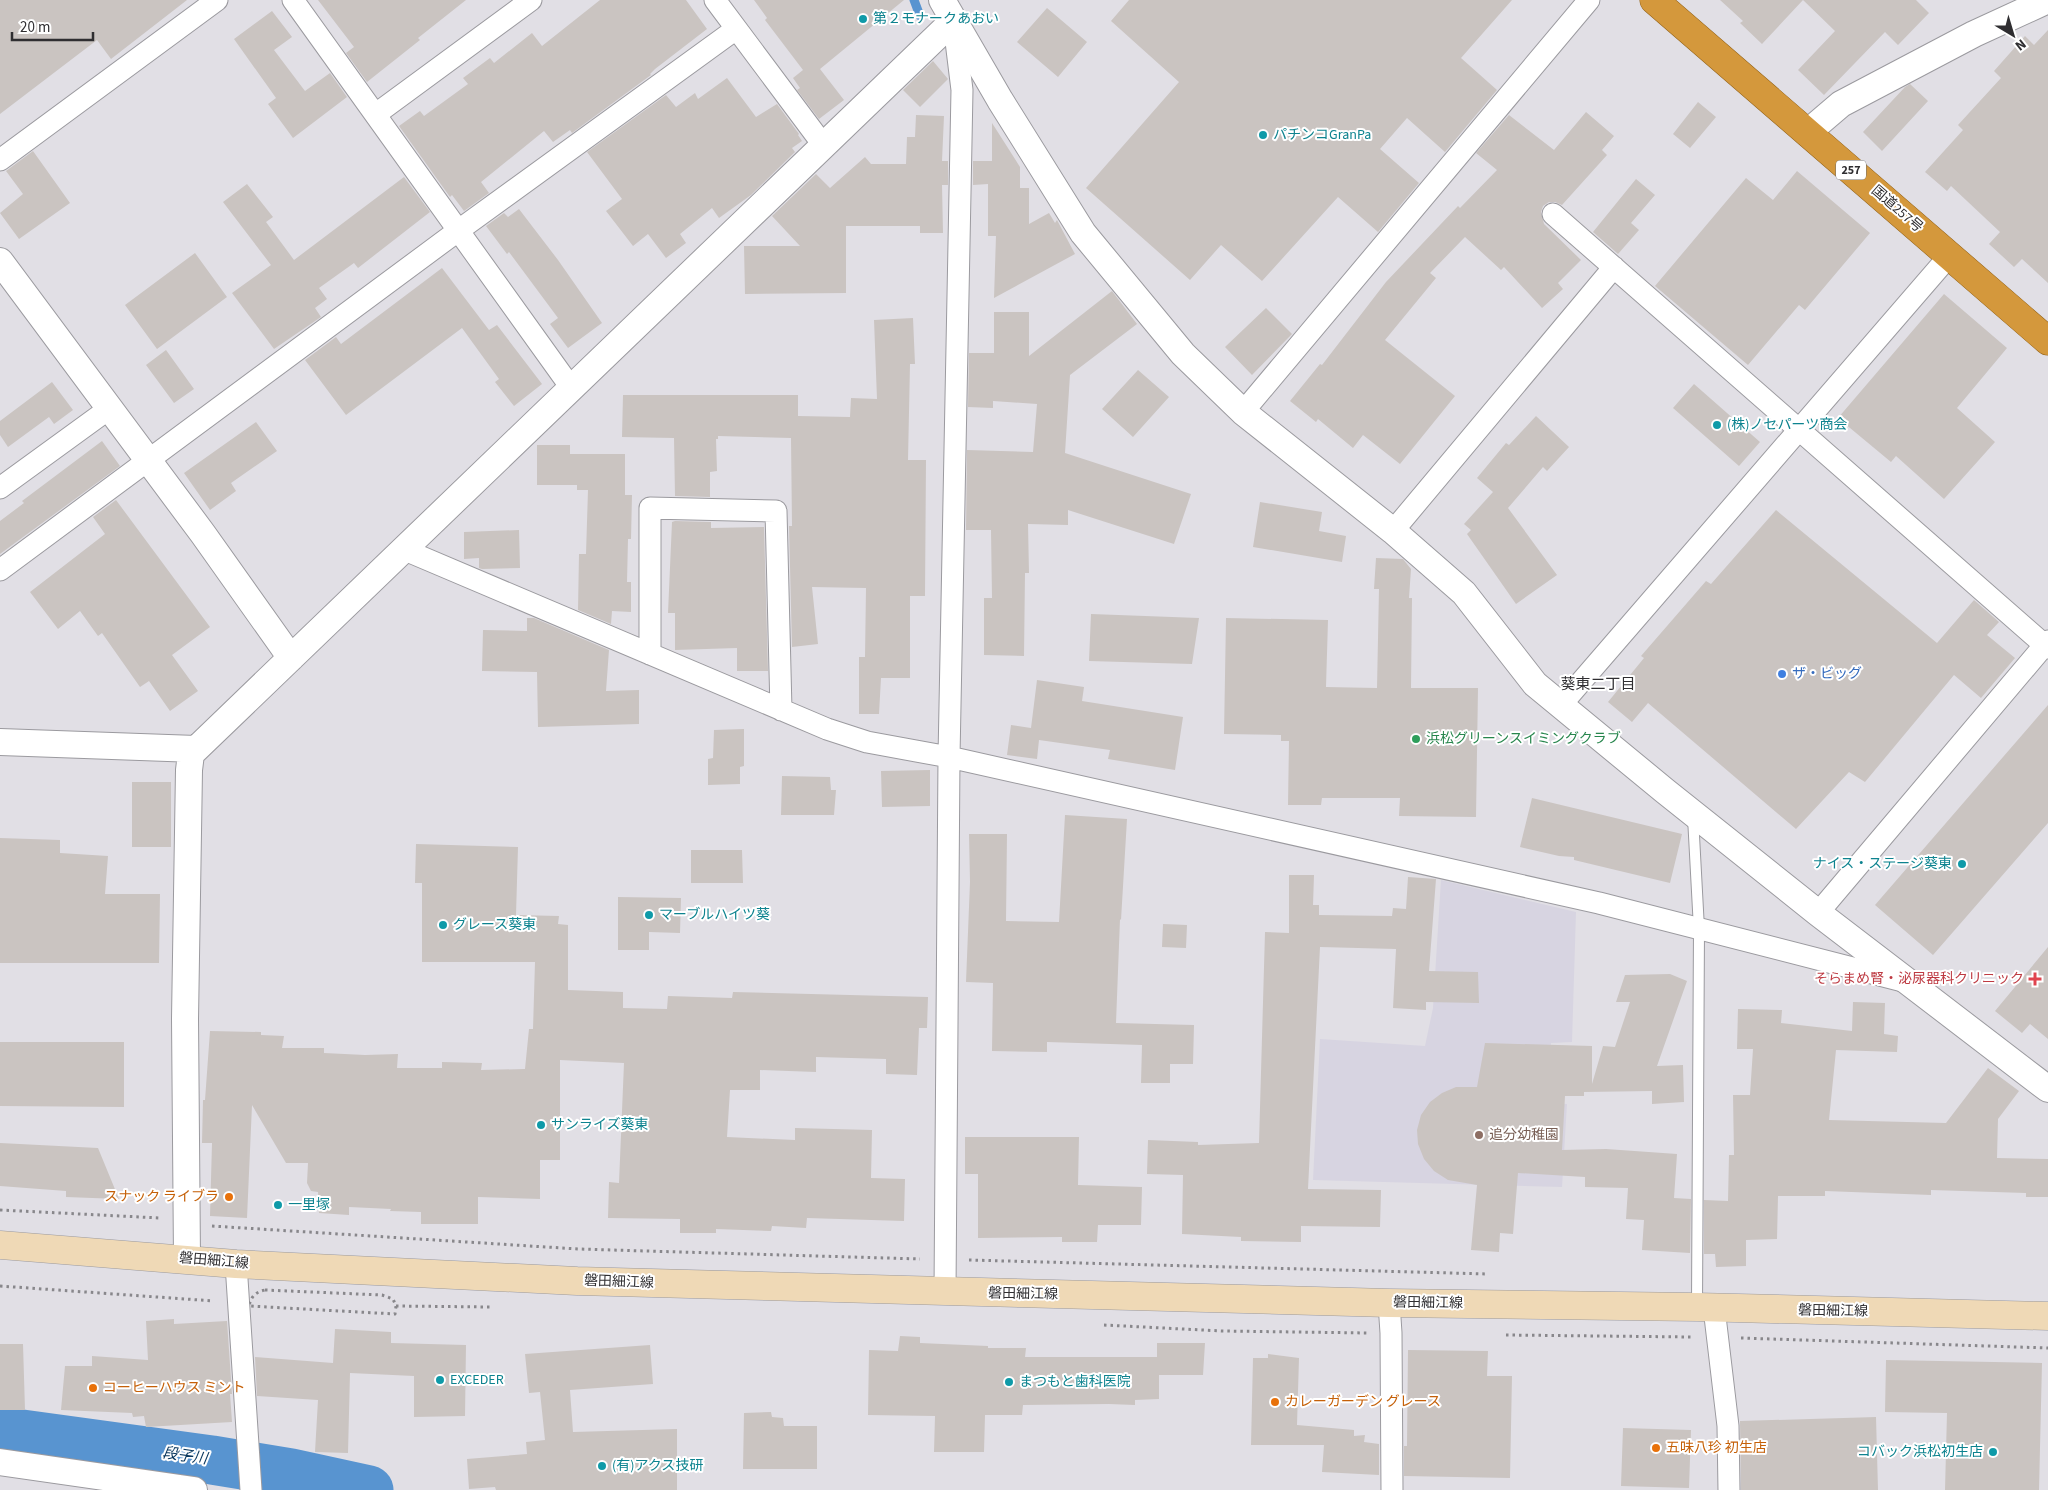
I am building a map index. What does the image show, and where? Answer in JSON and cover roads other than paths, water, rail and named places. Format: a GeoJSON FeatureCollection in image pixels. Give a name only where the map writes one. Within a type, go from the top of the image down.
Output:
{"type":"FeatureCollection","features":[{"type":"Feature","properties":{"kind":"highway","name":"国道257号"},"geometry":{"type":"LineString","coordinates":[[1654,0],[2048,340]]}},
{"type":"Feature","properties":{"kind":"main road","name":"磐田細江線"},"geometry":{"type":"LineString","coordinates":[[0,1245],[236,1264],[567,1280],[1389,1303],[2048,1316]]}},
{"type":"Feature","properties":{"kind":"street"},"geometry":{"type":"LineString","coordinates":[[0,160],[217,0]]}},
{"type":"Feature","properties":{"kind":"street"},"geometry":{"type":"LineString","coordinates":[[293,0],[572,389]]}},
{"type":"Feature","properties":{"kind":"street"},"geometry":{"type":"LineString","coordinates":[[376,114],[531,0]]}},
{"type":"Feature","properties":{"kind":"street"},"geometry":{"type":"LineString","coordinates":[[715,0],[824,146]]}},
{"type":"Feature","properties":{"kind":"street"},"geometry":{"type":"LineString","coordinates":[[1243,412],[1590,0]]}},
{"type":"Feature","properties":{"kind":"street"},"geometry":{"type":"LineString","coordinates":[[1807,132],[1840,104],[1974,34],[2048,0]]}},
{"type":"Feature","properties":{"kind":"street"},"geometry":{"type":"LineString","coordinates":[[950,7],[1083,233],[1183,354],[1243,412],[1393,532],[1464,593],[1535,684],[1693,814],[1818,913],[2048,1089]]}},
{"type":"Feature","properties":{"kind":"street"},"geometry":{"type":"LineString","coordinates":[[187,1259],[185,1019],[190,758],[196,749],[824,146],[950,7]]}},
{"type":"Feature","properties":{"kind":"street"},"geometry":{"type":"LineString","coordinates":[[945,1292],[949,757],[962,90],[950,7]]}},
{"type":"Feature","properties":{"kind":"street"},"geometry":{"type":"LineString","coordinates":[[0,570],[459,230],[736,29]]}},
{"type":"Feature","properties":{"kind":"street"},"geometry":{"type":"LineString","coordinates":[[1552,214],[2047,644],[1818,913]]}},
{"type":"Feature","properties":{"kind":"street"},"geometry":{"type":"LineString","coordinates":[[1561,705],[1950,255]]}},
{"type":"Feature","properties":{"kind":"street"},"geometry":{"type":"LineString","coordinates":[[0,261],[110,408],[291,658]]}},
{"type":"Feature","properties":{"kind":"street"},"geometry":{"type":"LineString","coordinates":[[1393,532],[1614,267]]}},
{"type":"Feature","properties":{"kind":"street"},"geometry":{"type":"LineString","coordinates":[[0,488],[110,408]]}},
{"type":"Feature","properties":{"kind":"street"},"geometry":{"type":"LineString","coordinates":[[650,654],[650,508],[776,511],[780,710]]}},
{"type":"Feature","properties":{"kind":"street"},"geometry":{"type":"LineString","coordinates":[[405,550],[826,730],[867,742],[949,757],[1599,903],[1906,982]]}},
{"type":"Feature","properties":{"kind":"street"},"geometry":{"type":"LineString","coordinates":[[0,742],[196,749]]}},
{"type":"Feature","properties":{"kind":"street"},"geometry":{"type":"LineString","coordinates":[[236,1264],[251,1484]]}},
{"type":"Feature","properties":{"kind":"street"},"geometry":{"type":"LineString","coordinates":[[1389,1303],[1391,1333],[1392,1490]]}},
{"type":"Feature","properties":{"kind":"street"},"geometry":{"type":"LineString","coordinates":[[1706,1308],[1728,1426],[1729,1490]]}},
{"type":"Feature","properties":{"kind":"street"},"geometry":{"type":"LineString","coordinates":[[0,1462],[194,1490]]}},
{"type":"Feature","properties":{"kind":"lane"},"geometry":{"type":"LineString","coordinates":[[1693,814],[1699,929],[1706,1308]]}},
{"type":"Feature","properties":{"kind":"waterway"},"geometry":{"type":"LineString","coordinates":[[914,0],[920,16]]}},
{"type":"Feature","properties":{"kind":"waterway","name":"段子川"},"geometry":{"type":"LineString","coordinates":[[0,1431],[212,1460],[291,1473],[369,1490]]}},
{"type":"Feature","properties":{"kind":"place","name":"第２モナークあおい"},"geometry":{"type":"Point","coordinates":[863,19]}},
{"type":"Feature","properties":{"kind":"place","name":"パチンコGranPa"},"geometry":{"type":"Point","coordinates":[1263,135]}},
{"type":"Feature","properties":{"kind":"place","name":"(株)ノセパーツ商会"},"geometry":{"type":"Point","coordinates":[1717,425]}},
{"type":"Feature","properties":{"kind":"place","name":"ザ・ビッグ"},"geometry":{"type":"Point","coordinates":[1782,674]}},
{"type":"Feature","properties":{"kind":"place","name":"浜松グリーンスイミングクラブ"},"geometry":{"type":"Point","coordinates":[1416,739]}},
{"type":"Feature","properties":{"kind":"place","name":"ナイス・ステージ葵東"},"geometry":{"type":"Point","coordinates":[1962,864]}},
{"type":"Feature","properties":{"kind":"place","name":"マーブルハイツ葵"},"geometry":{"type":"Point","coordinates":[649,915]}},
{"type":"Feature","properties":{"kind":"place","name":"グレース葵東"},"geometry":{"type":"Point","coordinates":[443,925]}},
{"type":"Feature","properties":{"kind":"place","name":"そらまめ腎・泌尿器科クリニック"},"geometry":{"type":"Point","coordinates":[2035,979]}},
{"type":"Feature","properties":{"kind":"place","name":"サンライズ葵東"},"geometry":{"type":"Point","coordinates":[541,1125]}},
{"type":"Feature","properties":{"kind":"place","name":"追分幼稚園"},"geometry":{"type":"Point","coordinates":[1479,1135]}},
{"type":"Feature","properties":{"kind":"place","name":"スナック ライブラ"},"geometry":{"type":"Point","coordinates":[229,1197]}},
{"type":"Feature","properties":{"kind":"place","name":"一里塚"},"geometry":{"type":"Point","coordinates":[278,1205]}},
{"type":"Feature","properties":{"kind":"place","name":"EXCEDER"},"geometry":{"type":"Point","coordinates":[440,1380]}},
{"type":"Feature","properties":{"kind":"place","name":"まつもと歯科医院"},"geometry":{"type":"Point","coordinates":[1009,1382]}},
{"type":"Feature","properties":{"kind":"place","name":"コーヒーハウス ミント"},"geometry":{"type":"Point","coordinates":[93,1388]}},
{"type":"Feature","properties":{"kind":"place","name":"カレーガーデン グレース"},"geometry":{"type":"Point","coordinates":[1275,1402]}},
{"type":"Feature","properties":{"kind":"place","name":"五味八珍 初生店"},"geometry":{"type":"Point","coordinates":[1656,1448]}},
{"type":"Feature","properties":{"kind":"place","name":"コバック浜松初生店"},"geometry":{"type":"Point","coordinates":[1993,1452]}},
{"type":"Feature","properties":{"kind":"place","name":"(有)アクス技研"},"geometry":{"type":"Point","coordinates":[602,1466]}},
{"type":"Feature","properties":{"kind":"district","name":"葵東二丁目"},"geometry":{"type":"Point","coordinates":[1598,684]}}]}
